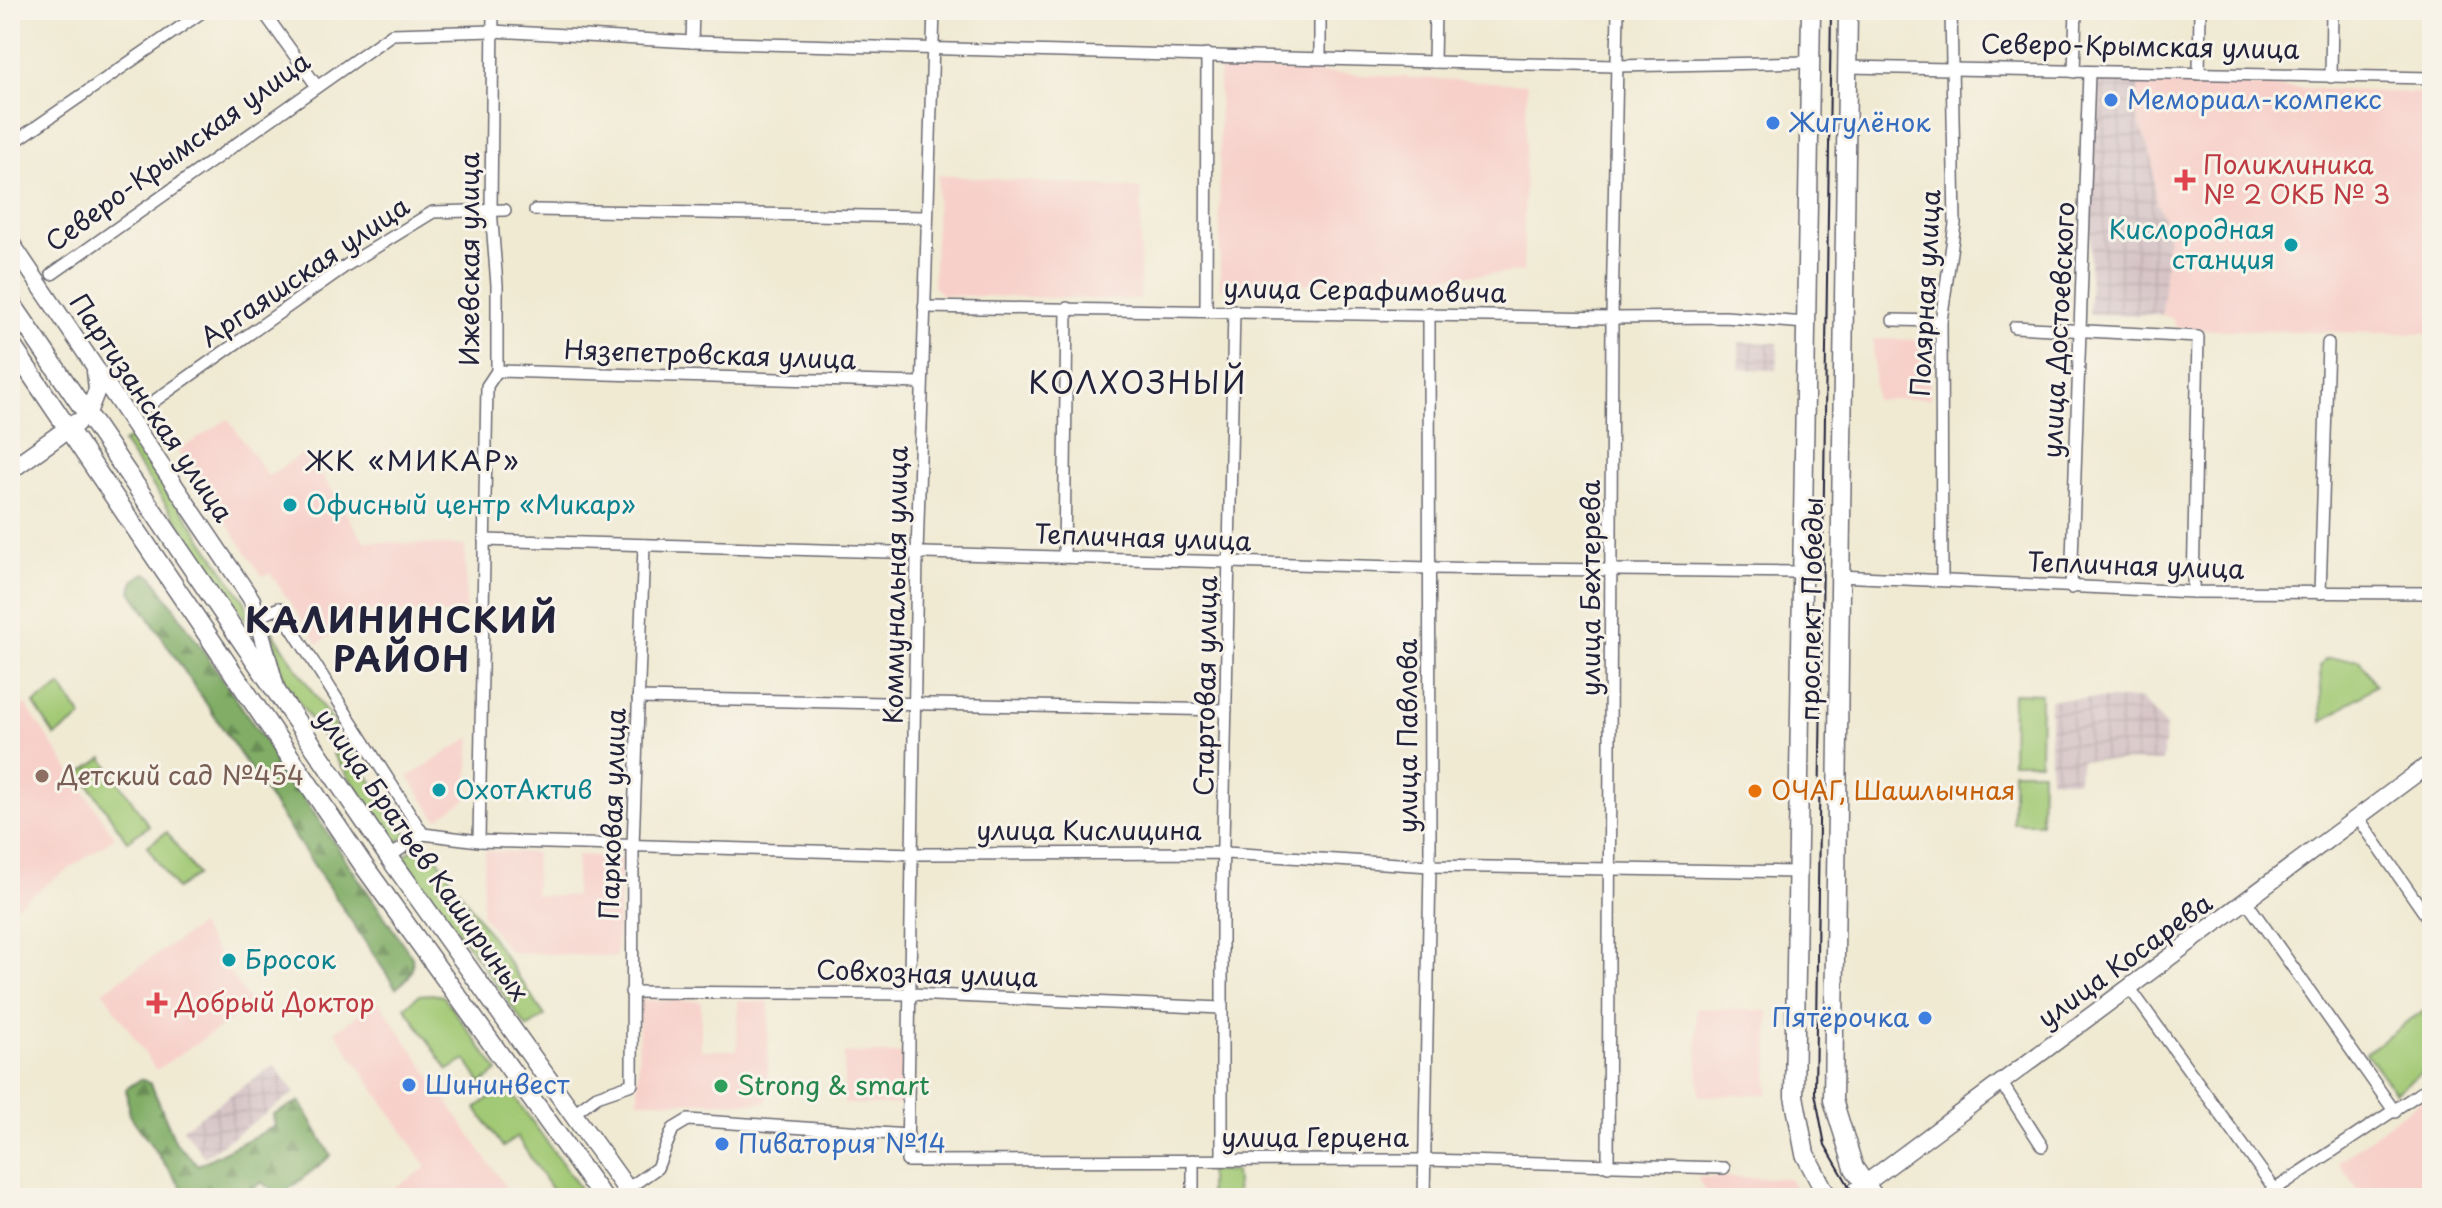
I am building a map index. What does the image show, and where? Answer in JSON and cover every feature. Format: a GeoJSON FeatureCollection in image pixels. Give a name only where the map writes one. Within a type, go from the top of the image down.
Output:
{"type":"FeatureCollection","features":[{"type":"Feature","properties":{"kind":"main road","name":"проспект Победы"},"geometry":{"type":"LineString","coordinates":[[1811,10],[1793,1054],[1796,1122],[1805,1154],[1828,1198]]}},
{"type":"Feature","properties":{"kind":"main road","name":"проспект Победы"},"geometry":{"type":"LineString","coordinates":[[1848,10],[1833,1100],[1845,1145],[1870,1191]]}},
{"type":"Feature","properties":{"kind":"main road","name":"улица Братьев Кашириных"},"geometry":{"type":"LineString","coordinates":[[10,301],[389,857],[630,1193]]}},
{"type":"Feature","properties":{"kind":"main road","name":"улица Братьев Кашириных"},"geometry":{"type":"LineString","coordinates":[[10,343],[364,866],[603,1198]]}},
{"type":"Feature","properties":{"kind":"main road"},"geometry":{"type":"LineString","coordinates":[[10,470],[87,415]]}},
{"type":"Feature","properties":{"kind":"street"},"geometry":{"type":"LineString","coordinates":[[10,145],[205,10]]}},
{"type":"Feature","properties":{"kind":"street"},"geometry":{"type":"LineString","coordinates":[[262,10],[316,85]]}},
{"type":"Feature","properties":{"kind":"street","name":"Ижевская улица"},"geometry":{"type":"LineString","coordinates":[[479,841],[487,386],[497,371],[497,285],[491,209],[493,10]]}},
{"type":"Feature","properties":{"kind":"street"},"geometry":{"type":"LineString","coordinates":[[692,42],[693,10]]}},
{"type":"Feature","properties":{"kind":"street","name":"Коммунальная улица"},"geometry":{"type":"LineString","coordinates":[[907,1161],[921,383],[934,10]]}},
{"type":"Feature","properties":{"kind":"street"},"geometry":{"type":"LineString","coordinates":[[1320,10],[1320,58]]}},
{"type":"Feature","properties":{"kind":"street"},"geometry":{"type":"LineString","coordinates":[[1434,62],[1435,10]]}},
{"type":"Feature","properties":{"kind":"street","name":"улица Бехтерева"},"geometry":{"type":"LineString","coordinates":[[1608,1166],[1612,318],[1618,10]]}},
{"type":"Feature","properties":{"kind":"street","name":"Полярная улица"},"geometry":{"type":"LineString","coordinates":[[1942,578],[1941,321],[1955,224],[1951,10]]}},
{"type":"Feature","properties":{"kind":"street"},"geometry":{"type":"LineString","coordinates":[[2074,72],[2076,10]]}},
{"type":"Feature","properties":{"kind":"street"},"geometry":{"type":"LineString","coordinates":[[2199,74],[2200,10]]}},
{"type":"Feature","properties":{"kind":"street"},"geometry":{"type":"LineString","coordinates":[[2331,77],[2332,10]]}},
{"type":"Feature","properties":{"kind":"street","name":"Северо-Крымская улица"},"geometry":{"type":"LineString","coordinates":[[52,274],[392,34],[493,31],[692,42],[1616,66],[1810,62]]}},
{"type":"Feature","properties":{"kind":"street"},"geometry":{"type":"LineString","coordinates":[[1206,310],[1207,54]]}},
{"type":"Feature","properties":{"kind":"street","name":"Северо-Крымская улица"},"geometry":{"type":"LineString","coordinates":[[1847,67],[2432,78]]}},
{"type":"Feature","properties":{"kind":"street","name":"улица Достоевского"},"geometry":{"type":"LineString","coordinates":[[2071,588],[2089,73]]}},
{"type":"Feature","properties":{"kind":"street","name":"Аргаяшская улица"},"geometry":{"type":"LineString","coordinates":[[143,409],[347,265],[433,212],[505,210]]}},
{"type":"Feature","properties":{"kind":"street"},"geometry":{"type":"LineString","coordinates":[[535,210],[925,217]]}},
{"type":"Feature","properties":{"kind":"street","name":"Партизанская улица"},"geometry":{"type":"LineString","coordinates":[[10,241],[256,608]]}},
{"type":"Feature","properties":{"kind":"street","name":"улица Серафимовича"},"geometry":{"type":"LineString","coordinates":[[924,307],[1612,318],[1725,317],[1806,323]]}},
{"type":"Feature","properties":{"kind":"street"},"geometry":{"type":"LineString","coordinates":[[1064,557],[1067,308]]}},
{"type":"Feature","properties":{"kind":"street","name":"Стартовая улица"},"geometry":{"type":"LineString","coordinates":[[1222,1159],[1221,1008],[1234,310]]}},
{"type":"Feature","properties":{"kind":"street","name":"улица Павлова"},"geometry":{"type":"LineString","coordinates":[[1424,1198],[1430,866],[1429,313]]}},
{"type":"Feature","properties":{"kind":"street"},"geometry":{"type":"LineString","coordinates":[[1893,320],[1941,321]]}},
{"type":"Feature","properties":{"kind":"street"},"geometry":{"type":"LineString","coordinates":[[2015,327],[2198,337],[2193,592]]}},
{"type":"Feature","properties":{"kind":"street"},"geometry":{"type":"LineString","coordinates":[[2320,593],[2328,343]]}},
{"type":"Feature","properties":{"kind":"street"},"geometry":{"type":"LineString","coordinates":[[87,415],[97,390],[94,367]]}},
{"type":"Feature","properties":{"kind":"street","name":"Нязепетровская улица"},"geometry":{"type":"LineString","coordinates":[[497,371],[921,383]]}},
{"type":"Feature","properties":{"kind":"street","name":"Тепличная улица"},"geometry":{"type":"LineString","coordinates":[[484,540],[1429,568],[1801,572]]}},
{"type":"Feature","properties":{"kind":"street","name":"Парковая улица"},"geometry":{"type":"LineString","coordinates":[[574,1113],[597,1096],[632,1084],[633,846],[644,545]]}},
{"type":"Feature","properties":{"kind":"street","name":"Тепличная улица"},"geometry":{"type":"LineString","coordinates":[[1838,576],[1942,578],[2071,588],[2193,592],[2432,593]]}},
{"type":"Feature","properties":{"kind":"street"},"geometry":{"type":"LineString","coordinates":[[279,696],[256,608],[279,608],[423,834],[389,857]]}},
{"type":"Feature","properties":{"kind":"street"},"geometry":{"type":"LineString","coordinates":[[638,698],[1226,710]]}},
{"type":"Feature","properties":{"kind":"street","name":"улица Косарева"},"geometry":{"type":"LineString","coordinates":[[1846,1198],[1870,1191],[2001,1082],[2432,762]]}},
{"type":"Feature","properties":{"kind":"street"},"geometry":{"type":"LineString","coordinates":[[2357,816],[2432,924]]}},
{"type":"Feature","properties":{"kind":"street","name":"улица Кислицина"},"geometry":{"type":"LineString","coordinates":[[423,834],[479,841],[914,854],[1226,853],[1430,866],[1797,872]]}},
{"type":"Feature","properties":{"kind":"street"},"geometry":{"type":"LineString","coordinates":[[2246,901],[2395,1112]]}},
{"type":"Feature","properties":{"kind":"street"},"geometry":{"type":"LineString","coordinates":[[2129,987],[2278,1193]]}},
{"type":"Feature","properties":{"kind":"street","name":"Совхозная улица"},"geometry":{"type":"LineString","coordinates":[[631,992],[911,994],[1221,1008]]}},
{"type":"Feature","properties":{"kind":"street"},"geometry":{"type":"LineString","coordinates":[[2001,1082],[2042,1146]]}},
{"type":"Feature","properties":{"kind":"street"},"geometry":{"type":"LineString","coordinates":[[2262,1198],[2278,1193],[2432,1085]]}},
{"type":"Feature","properties":{"kind":"street"},"geometry":{"type":"LineString","coordinates":[[630,1193],[657,1168],[673,1129],[688,1120],[908,1135]]}},
{"type":"Feature","properties":{"kind":"street"},"geometry":{"type":"LineString","coordinates":[[1193,1160],[1193,1198]]}},
{"type":"Feature","properties":{"kind":"street","name":"улица Герцена"},"geometry":{"type":"LineString","coordinates":[[907,1161],[1427,1160],[1724,1168]]}},
{"type":"Feature","properties":{"kind":"shaded area"},"geometry":{"type":"Polygon","coordinates":[[[1219,67],[1527,84],[1523,272],[1220,289],[1219,67]]]}},
{"type":"Feature","properties":{"kind":"shaded area"},"geometry":{"type":"Polygon","coordinates":[[[2093,79],[2139,81],[2136,115],[2153,161],[2155,199],[2168,228],[2162,315],[2089,314],[2093,79]]]}},
{"type":"Feature","properties":{"kind":"shaded area"},"geometry":{"type":"Polygon","coordinates":[[[2139,81],[2432,94],[2432,334],[2177,329],[2172,318],[2162,315],[2168,228],[2155,199],[2153,161],[2136,115],[2139,81]]]}},
{"type":"Feature","properties":{"kind":"shaded area"},"geometry":{"type":"Polygon","coordinates":[[[938,175],[1141,189],[1140,300],[942,295],[933,286],[938,175]]]}},
{"type":"Feature","properties":{"kind":"shaded area"},"geometry":{"type":"Polygon","coordinates":[[[1873,339],[1927,340],[1930,398],[1875,400],[1873,339]]]}},
{"type":"Feature","properties":{"kind":"shaded area"},"geometry":{"type":"Polygon","coordinates":[[[1739,342],[1778,343],[1777,370],[1739,369],[1739,342]]]}},
{"type":"Feature","properties":{"kind":"shaded area"},"geometry":{"type":"Polygon","coordinates":[[[228,419],[268,476],[307,451],[364,541],[465,546],[466,614],[367,612],[318,644],[270,573],[262,576],[178,451],[228,419]]]}},
{"type":"Feature","properties":{"kind":"shaded area"},"geometry":{"type":"Polygon","coordinates":[[[2050,699],[2141,699],[2166,726],[2162,762],[2081,760],[2077,781],[2050,779],[2050,699]]]}},
{"type":"Feature","properties":{"kind":"shaded area","name":"Детский сад №454"},"geometry":{"type":"Polygon","coordinates":[[[25,704],[115,837],[10,910],[10,714],[25,704]]]}},
{"type":"Feature","properties":{"kind":"shaded area"},"geometry":{"type":"Polygon","coordinates":[[[471,737],[467,799],[437,819],[408,777],[471,737]]]}},
{"type":"Feature","properties":{"kind":"shaded area"},"geometry":{"type":"Polygon","coordinates":[[[485,851],[536,853],[535,895],[575,896],[577,855],[622,857],[616,957],[509,952],[482,914],[485,851]]]}},
{"type":"Feature","properties":{"kind":"shaded area"},"geometry":{"type":"Polygon","coordinates":[[[199,926],[252,1006],[156,1070],[103,991],[199,926]]]}},
{"type":"Feature","properties":{"kind":"shaded area"},"geometry":{"type":"Polygon","coordinates":[[[639,1000],[701,1001],[701,1050],[737,1050],[738,1001],[769,1002],[767,1103],[638,1101],[639,1000]]]}},
{"type":"Feature","properties":{"kind":"shaded area"},"geometry":{"type":"Polygon","coordinates":[[[379,1001],[513,1198],[389,1198],[386,1194],[427,1167],[335,1031],[379,1001]]]}},
{"type":"Feature","properties":{"kind":"shaded area"},"geometry":{"type":"Polygon","coordinates":[[[1696,1008],[1769,1011],[1768,1094],[1699,1096],[1696,1008]]]}},
{"type":"Feature","properties":{"kind":"shaded area"},"geometry":{"type":"Polygon","coordinates":[[[844,1053],[902,1054],[901,1105],[844,1104],[844,1053]]]}},
{"type":"Feature","properties":{"kind":"shaded area"},"geometry":{"type":"Polygon","coordinates":[[[274,1065],[295,1093],[204,1157],[183,1128],[274,1065]]]}},
{"type":"Feature","properties":{"kind":"shaded area"},"geometry":{"type":"Polygon","coordinates":[[[2432,1092],[2432,1198],[2365,1198],[2338,1162],[2432,1092]]]}},
{"type":"Feature","properties":{"kind":"shaded area"},"geometry":{"type":"Polygon","coordinates":[[[1697,1177],[1789,1178],[1801,1198],[1709,1198],[1697,1177]]]}},
{"type":"Feature","properties":{"kind":"green space"},"geometry":{"type":"Polygon","coordinates":[[[132,436],[245,602],[250,619],[247,621],[123,443],[132,436]]]}},
{"type":"Feature","properties":{"kind":"green space"},"geometry":{"type":"Polygon","coordinates":[[[146,573],[153,577],[412,957],[410,975],[396,988],[131,591],[134,580],[146,573]]]}},
{"type":"Feature","properties":{"kind":"green space"},"geometry":{"type":"Polygon","coordinates":[[[271,629],[337,729],[322,736],[284,680],[271,629]]]}},
{"type":"Feature","properties":{"kind":"green space"},"geometry":{"type":"Polygon","coordinates":[[[2326,659],[2359,659],[2376,685],[2322,722],[2320,666],[2326,659]]]}},
{"type":"Feature","properties":{"kind":"green space"},"geometry":{"type":"Polygon","coordinates":[[[61,686],[82,717],[55,736],[34,704],[61,686]]]}},
{"type":"Feature","properties":{"kind":"green space"},"geometry":{"type":"Polygon","coordinates":[[[2013,693],[2041,694],[2040,762],[2012,762],[2013,693]]]}},
{"type":"Feature","properties":{"kind":"green space"},"geometry":{"type":"Polygon","coordinates":[[[344,741],[408,835],[395,844],[333,754],[344,741]]]}},
{"type":"Feature","properties":{"kind":"green space"},"geometry":{"type":"Polygon","coordinates":[[[103,758],[149,826],[127,841],[81,773],[103,758]]]}},
{"type":"Feature","properties":{"kind":"green space"},"geometry":{"type":"Polygon","coordinates":[[[2013,771],[2042,771],[2041,823],[2013,823],[2013,771]]]}},
{"type":"Feature","properties":{"kind":"green space"},"geometry":{"type":"Polygon","coordinates":[[[167,832],[197,875],[176,889],[147,846],[167,832]]]}},
{"type":"Feature","properties":{"kind":"green space"},"geometry":{"type":"Polygon","coordinates":[[[418,846],[422,852],[436,856],[545,1016],[527,1028],[404,856],[418,846]]]}},
{"type":"Feature","properties":{"kind":"green space"},"geometry":{"type":"Polygon","coordinates":[[[419,995],[443,996],[498,1071],[481,1084],[466,1060],[448,1070],[405,1007],[419,995]]]}},
{"type":"Feature","properties":{"kind":"green space"},"geometry":{"type":"Polygon","coordinates":[[[2432,1004],[2432,1065],[2395,1092],[2366,1053],[2432,1004]]]}},
{"type":"Feature","properties":{"kind":"green space"},"geometry":{"type":"Polygon","coordinates":[[[141,1079],[151,1084],[176,1143],[198,1165],[275,1126],[273,1115],[300,1101],[331,1156],[280,1196],[261,1182],[243,1198],[189,1198],[129,1114],[126,1089],[141,1079]]]}},
{"type":"Feature","properties":{"kind":"green space"},"geometry":{"type":"Polygon","coordinates":[[[506,1085],[579,1187],[581,1198],[557,1198],[517,1137],[503,1147],[476,1108],[506,1085]]]}},
{"type":"Feature","properties":{"kind":"green space"},"geometry":{"type":"Polygon","coordinates":[[[1209,1170],[1235,1171],[1237,1198],[1209,1198],[1209,1170]]]}},
{"type":"Feature","properties":{"kind":"tram line"},"geometry":{"type":"LineString","coordinates":[[1831,10],[1815,1093],[1825,1145],[1856,1198]]}},
{"type":"Feature","properties":{"kind":"place","name":"Мемориал-компекс"},"geometry":{"type":"Point","coordinates":[2111,100]}},
{"type":"Feature","properties":{"kind":"place","name":"Жигулёнок"},"geometry":{"type":"Point","coordinates":[1773,123]}},
{"type":"Feature","properties":{"kind":"place","name":"Поликлиника № 2 ОКБ № 3"},"geometry":{"type":"Point","coordinates":[2185,180]}},
{"type":"Feature","properties":{"kind":"place","name":"Кислородная станция"},"geometry":{"type":"Point","coordinates":[2291,245]}},
{"type":"Feature","properties":{"kind":"place","name":"Офисный центр «Микар»"},"geometry":{"type":"Point","coordinates":[290,505]}},
{"type":"Feature","properties":{"kind":"place","name":"Детский сад №454"},"geometry":{"type":"Point","coordinates":[42,776]}},
{"type":"Feature","properties":{"kind":"place","name":"ОхотАктив"},"geometry":{"type":"Point","coordinates":[439,790]}},
{"type":"Feature","properties":{"kind":"place","name":"ОЧАГ, Шашлычная"},"geometry":{"type":"Point","coordinates":[1755,791]}},
{"type":"Feature","properties":{"kind":"place","name":"Бросок"},"geometry":{"type":"Point","coordinates":[229,960]}},
{"type":"Feature","properties":{"kind":"place","name":"Добрый Доктор"},"geometry":{"type":"Point","coordinates":[157,1003]}},
{"type":"Feature","properties":{"kind":"place","name":"Пятёрочка"},"geometry":{"type":"Point","coordinates":[1925,1018]}},
{"type":"Feature","properties":{"kind":"place","name":"Шининвест"},"geometry":{"type":"Point","coordinates":[409,1085]}},
{"type":"Feature","properties":{"kind":"place","name":"Strong & smart"},"geometry":{"type":"Point","coordinates":[721,1086]}},
{"type":"Feature","properties":{"kind":"place","name":"Пиватория №14"},"geometry":{"type":"Point","coordinates":[722,1144]}},
{"type":"Feature","properties":{"kind":"district","name":"КОЛХОЗНЫЙ"},"geometry":{"type":"Point","coordinates":[1138,384]}},
{"type":"Feature","properties":{"kind":"district","name":"ЖК «МИКАР»"},"geometry":{"type":"Point","coordinates":[413,461]}},
{"type":"Feature","properties":{"kind":"district","name":"КАЛИНИНСКИЙ РАЙОН"},"geometry":{"type":"Point","coordinates":[402,640]}}]}
